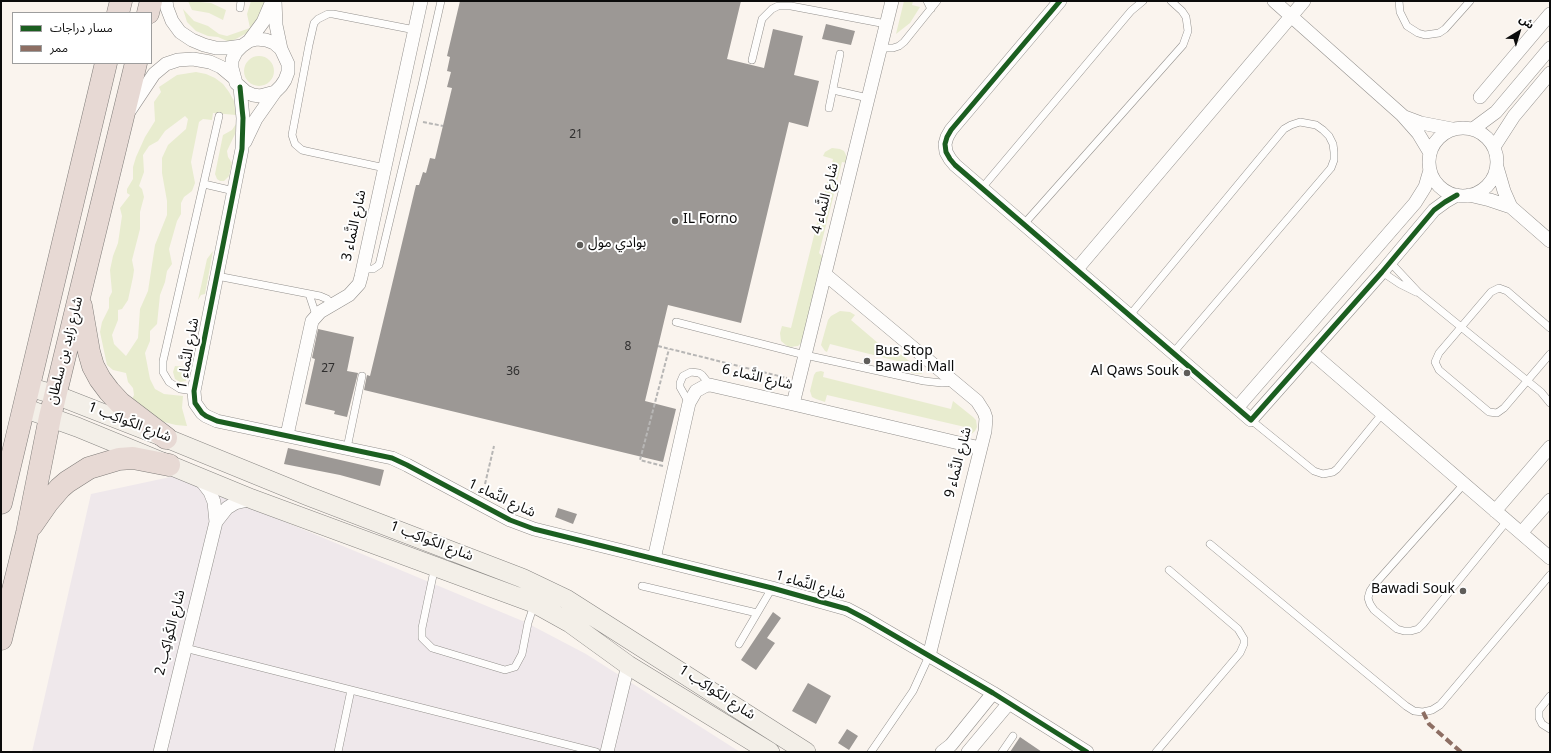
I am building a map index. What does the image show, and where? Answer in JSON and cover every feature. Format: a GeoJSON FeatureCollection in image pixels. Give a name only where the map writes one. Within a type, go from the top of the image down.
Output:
{"type":"FeatureCollection","features":[{"type":"Feature","properties":{"kind":"highway"},"geometry":{"type":"LineString","coordinates":[[118,12],[121,1]]}},
{"type":"Feature","properties":{"kind":"highway"},"geometry":{"type":"LineString","coordinates":[[148,12],[151,1]]}},
{"type":"Feature","properties":{"kind":"highway","name":"شارع زايد بن سلطان"},"geometry":{"type":"LineString","coordinates":[[1,503],[106,64]]}},
{"type":"Feature","properties":{"kind":"highway","name":"شارع زايد بن سلطان"},"geometry":{"type":"LineString","coordinates":[[1,639],[27,533],[50,417],[136,64]]}},
{"type":"Feature","properties":{"kind":"highway"},"geometry":{"type":"LineString","coordinates":[[80,297],[89,352],[100,379],[120,403],[166,438]]}},
{"type":"Feature","properties":{"kind":"highway"},"geometry":{"type":"LineString","coordinates":[[27,533],[48,502],[60,488],[89,468],[119,459],[133,458],[169,465]]}},
{"type":"Feature","properties":{"kind":"street"},"geometry":{"type":"LineString","coordinates":[[166,1],[172,21],[180,32],[192,40],[216,48],[245,44],[257,39],[274,43],[281,49]]}},
{"type":"Feature","properties":{"kind":"street"},"geometry":{"type":"LineString","coordinates":[[237,82],[232,68],[232,60],[236,52],[245,44],[263,22],[274,1]]}},
{"type":"Feature","properties":{"kind":"street"},"geometry":{"type":"LineString","coordinates":[[123,119],[154,74],[166,64],[178,60],[193,59],[210,62],[221,68],[253,95],[260,96],[275,92],[285,80],[288,72],[288,64],[281,49],[276,25],[274,1]]}},
{"type":"Feature","properties":{"kind":"street","name":"شارع النَّماء 3"},"geometry":{"type":"LineString","coordinates":[[316,315],[349,295],[358,284],[363,269],[421,1]]}},
{"type":"Feature","properties":{"kind":"street","name":"شارع النَّماء 4"},"geometry":{"type":"LineString","coordinates":[[793,404],[826,275],[892,1]]}},
{"type":"Feature","properties":{"kind":"street"},"geometry":{"type":"LineString","coordinates":[[1060,1],[951,130],[945,144],[946,152],[950,160],[1251,420],[1382,272],[1434,210],[1445,202],[1463,195],[1476,193],[1488,186],[1495,174],[1497,157],[1494,147],[1486,136],[1474,129],[1452,129],[1421,124],[1402,115]]}},
{"type":"Feature","properties":{"kind":"street"},"geometry":{"type":"LineString","coordinates":[[1274,1],[1402,115],[1418,133],[1430,153]]}},
{"type":"Feature","properties":{"kind":"street"},"geometry":{"type":"LineString","coordinates":[[1077,269],[1304,1]]}},
{"type":"Feature","properties":{"kind":"street"},"geometry":{"type":"LineString","coordinates":[[1480,97],[1550,14]]}},
{"type":"Feature","properties":{"kind":"street"},"geometry":{"type":"LineString","coordinates":[[1522,47],[1539,60]]}},
{"type":"Feature","properties":{"kind":"street"},"geometry":{"type":"LineString","coordinates":[[1474,129],[1496,112],[1550,48]]}},
{"type":"Feature","properties":{"kind":"street"},"geometry":{"type":"LineString","coordinates":[[1494,147],[1514,116],[1550,73]]}},
{"type":"Feature","properties":{"kind":"street","name":"شارع النَّماء 1"},"geometry":{"type":"LineString","coordinates":[[237,82],[244,118],[242,150],[194,391],[195,403],[202,413],[218,421],[384,456],[400,461],[522,525],[772,588],[847,609],[993,693],[1088,752]]}},
{"type":"Feature","properties":{"kind":"street","name":"شارع النَّماء 1"},"geometry":{"type":"LineString","coordinates":[[242,150],[256,119],[275,92]]}},
{"type":"Feature","properties":{"kind":"street"},"geometry":{"type":"LineString","coordinates":[[1237,408],[1415,203],[1425,187],[1430,170],[1430,153],[1436,141],[1440,136],[1452,129]]}},
{"type":"Feature","properties":{"kind":"street"},"geometry":{"type":"LineString","coordinates":[[1497,167],[1504,191],[1511,207]]}},
{"type":"Feature","properties":{"kind":"street"},"geometry":{"type":"LineString","coordinates":[[1430,170],[1433,177],[1443,189],[1463,195],[1490,200],[1511,207],[1550,241]]}},
{"type":"Feature","properties":{"kind":"street","name":"شارع النَّماء 9"},"geometry":{"type":"LineString","coordinates":[[826,275],[977,400],[984,412],[986,425],[929,656]]}},
{"type":"Feature","properties":{"kind":"street"},"geometry":{"type":"LineString","coordinates":[[287,435],[312,321],[316,315]]}},
{"type":"Feature","properties":{"kind":"street"},"geometry":{"type":"LineString","coordinates":[[1311,352],[1550,558]]}},
{"type":"Feature","properties":{"kind":"street","name":"شارع النَّماء 6"},"geometry":{"type":"LineString","coordinates":[[654,559],[689,404],[696,391],[705,386],[710,385],[980,448]]}},
{"type":"Feature","properties":{"kind":"street","name":"شارع الكَواكِب 1"},"geometry":{"type":"LineString","coordinates":[[29,387],[56,395],[308,496],[522,578],[566,599],[806,752]]}},
{"type":"Feature","properties":{"kind":"street","name":"شارع الكَواكِب 1"},"geometry":{"type":"LineString","coordinates":[[24,408],[77,426],[252,499],[534,603],[570,623],[628,665],[770,752]]}},
{"type":"Feature","properties":{"kind":"street"},"geometry":{"type":"LineString","coordinates":[[1495,510],[1550,447]]}},
{"type":"Feature","properties":{"kind":"street","name":"شارع الكَواكِب 2"},"geometry":{"type":"LineString","coordinates":[[160,752],[216,522],[215,507],[210,492],[197,475]]}},
{"type":"Feature","properties":{"kind":"street","name":"شارع الكَواكِب 2"},"geometry":{"type":"LineString","coordinates":[[216,522],[227,508],[235,503],[252,499]]}},
{"type":"Feature","properties":{"kind":"street"},"geometry":{"type":"LineString","coordinates":[[1521,533],[1550,500]]}},
{"type":"Feature","properties":{"kind":"street"},"geometry":{"type":"LineString","coordinates":[[607,752],[628,665]]}},
{"type":"Feature","properties":{"kind":"street"},"geometry":{"type":"LineString","coordinates":[[942,752],[951,745],[993,693]]}},
{"type":"Feature","properties":{"kind":"street"},"geometry":{"type":"LineString","coordinates":[[968,752],[1009,703]]}},
{"type":"Feature","properties":{"kind":"lane"},"geometry":{"type":"LineString","coordinates":[[363,269],[373,269],[379,265],[441,1]]}},
{"type":"Feature","properties":{"kind":"lane"},"geometry":{"type":"LineString","coordinates":[[927,1],[931,9]]}},
{"type":"Feature","properties":{"kind":"lane"},"geometry":{"type":"LineString","coordinates":[[880,48],[893,48],[904,42],[937,1]]}},
{"type":"Feature","properties":{"kind":"lane"},"geometry":{"type":"LineString","coordinates":[[982,188],[1131,11],[1143,1]]}},
{"type":"Feature","properties":{"kind":"lane"},"geometry":{"type":"LineString","coordinates":[[1024,224],[1183,45],[1188,31],[1186,17],[1171,1]]}},
{"type":"Feature","properties":{"kind":"lane"},"geometry":{"type":"LineString","coordinates":[[1399,1],[1400,12],[1407,26],[1418,33],[1425,35],[1439,33],[1445,29],[1470,1]]}},
{"type":"Feature","properties":{"kind":"lane"},"geometry":{"type":"LineString","coordinates":[[752,60],[762,19],[772,9],[778,6],[791,6],[886,24]]}},
{"type":"Feature","properties":{"kind":"lane"},"geometry":{"type":"LineString","coordinates":[[385,168],[302,150],[295,144],[292,135],[309,45],[314,24],[322,16],[328,14],[415,30]]}},
{"type":"Feature","properties":{"kind":"lane"},"geometry":{"type":"LineString","coordinates":[[829,108],[840,54]]}},
{"type":"Feature","properties":{"kind":"lane"},"geometry":{"type":"LineString","coordinates":[[833,90],[868,98]]}},
{"type":"Feature","properties":{"kind":"lane"},"geometry":{"type":"LineString","coordinates":[[194,391],[180,389],[169,382],[164,372],[163,361],[219,116]]}},
{"type":"Feature","properties":{"kind":"lane"},"geometry":{"type":"LineString","coordinates":[[1130,315],[1284,129],[1291,124],[1300,122],[1316,125],[1323,130],[1329,136],[1333,144],[1334,160],[1331,168],[1173,353]]}},
{"type":"Feature","properties":{"kind":"lane"},"geometry":{"type":"LineString","coordinates":[[204,184],[234,191]]}},
{"type":"Feature","properties":{"kind":"lane"},"geometry":{"type":"LineString","coordinates":[[1390,262],[1418,292],[1541,392],[1550,403]]}},
{"type":"Feature","properties":{"kind":"lane"},"geometry":{"type":"LineString","coordinates":[[1382,272],[1400,284],[1418,292]]}},
{"type":"Feature","properties":{"kind":"lane"},"geometry":{"type":"LineString","coordinates":[[217,276],[309,294],[324,298],[333,305]]}},
{"type":"Feature","properties":{"kind":"lane"},"geometry":{"type":"LineString","coordinates":[[1550,328],[1507,291],[1498,288],[1491,292],[1436,357],[1436,366],[1489,412],[1497,413],[1501,411],[1550,354]]}},
{"type":"Feature","properties":{"kind":"lane"},"geometry":{"type":"LineString","coordinates":[[309,294],[316,315]]}},
{"type":"Feature","properties":{"kind":"lane"},"geometry":{"type":"LineString","coordinates":[[676,322],[806,355],[924,381],[942,383],[955,382]]}},
{"type":"Feature","properties":{"kind":"lane"},"geometry":{"type":"LineString","coordinates":[[689,404],[680,387],[680,383],[684,376],[690,372],[699,373],[710,385]]}},
{"type":"Feature","properties":{"kind":"lane"},"geometry":{"type":"LineString","coordinates":[[347,448],[362,376]]}},
{"type":"Feature","properties":{"kind":"lane"},"geometry":{"type":"LineString","coordinates":[[1541,392],[1550,396]]}},
{"type":"Feature","properties":{"kind":"lane"},"geometry":{"type":"LineString","coordinates":[[1251,420],[1314,471],[1323,474],[1333,472],[1337,469],[1382,414]]}},
{"type":"Feature","properties":{"kind":"lane"},"geometry":{"type":"LineString","coordinates":[[1464,484],[1374,585],[1368,598],[1374,610],[1397,629],[1411,631],[1418,629],[1507,520]]}},
{"type":"Feature","properties":{"kind":"lane"},"geometry":{"type":"LineString","coordinates":[[1210,544],[1406,706],[1414,711],[1423,712],[1432,710],[1440,705],[1550,575]]}},
{"type":"Feature","properties":{"kind":"lane"},"geometry":{"type":"LineString","coordinates":[[435,566],[422,628],[422,638],[432,648],[506,670],[515,667],[522,654],[528,623],[534,603]]}},
{"type":"Feature","properties":{"kind":"lane"},"geometry":{"type":"LineString","coordinates":[[1156,752],[1240,654],[1244,644],[1242,634],[1238,629],[1169,570]]}},
{"type":"Feature","properties":{"kind":"lane"},"geometry":{"type":"LineString","coordinates":[[642,586],[757,613]]}},
{"type":"Feature","properties":{"kind":"lane"},"geometry":{"type":"LineString","coordinates":[[738,644],[772,588]]}},
{"type":"Feature","properties":{"kind":"lane"},"geometry":{"type":"LineString","coordinates":[[186,648],[596,752]]}},
{"type":"Feature","properties":{"kind":"lane"},"geometry":{"type":"LineString","coordinates":[[871,752],[913,691],[929,656]]}},
{"type":"Feature","properties":{"kind":"lane"},"geometry":{"type":"LineString","coordinates":[[338,752],[351,690]]}},
{"type":"Feature","properties":{"kind":"lane"},"geometry":{"type":"LineString","coordinates":[[1550,696],[1539,710],[1539,718],[1542,724],[1550,729]]}},
{"type":"Feature","properties":{"kind":"lane"},"geometry":{"type":"LineString","coordinates":[[1002,752],[1013,736]]}},
{"type":"Feature","properties":{"kind":"path"},"geometry":{"type":"LineString","coordinates":[[658,346],[789,378],[790,370],[801,373]]}},
{"type":"Feature","properties":{"kind":"path"},"geometry":{"type":"LineString","coordinates":[[669,348],[640,460],[674,468]]}},
{"type":"Feature","properties":{"kind":"path"},"geometry":{"type":"LineString","coordinates":[[486,484],[494,446]]}},
{"type":"Feature","properties":{"kind":"shaded area"},"geometry":{"type":"Polygon","coordinates":[[[175,476],[525,622],[586,654],[740,752],[32,752],[91,494],[175,476]]]}},
{"type":"Feature","properties":{"kind":"green space"},"geometry":{"type":"Polygon","coordinates":[[[188,1],[211,3],[226,10],[223,20],[209,13],[192,10],[188,1]]]}},
{"type":"Feature","properties":{"kind":"green space"},"geometry":{"type":"Polygon","coordinates":[[[251,1],[265,1],[257,19],[250,28],[247,14],[251,1]]]}},
{"type":"Feature","properties":{"kind":"green space"},"geometry":{"type":"Polygon","coordinates":[[[904,1],[913,1],[912,5],[920,7],[910,23],[896,34],[904,1]]]}},
{"type":"Feature","properties":{"kind":"green space"},"geometry":{"type":"Polygon","coordinates":[[[183,9],[194,21],[208,26],[219,34],[227,36],[250,28],[247,33],[232,41],[208,36],[196,31],[187,22],[183,9]]]}},
{"type":"Feature","properties":{"kind":"green space"},"geometry":{"type":"Polygon","coordinates":[[[259,56],[270,60],[274,71],[270,82],[259,86],[248,82],[244,71],[248,60],[259,56]]]}},
{"type":"Feature","properties":{"kind":"green space"},"geometry":{"type":"Polygon","coordinates":[[[196,72],[215,78],[223,84],[229,92],[234,101],[236,115],[213,113],[212,120],[203,119],[199,122],[191,162],[195,183],[192,191],[184,197],[181,203],[181,214],[177,221],[169,249],[172,264],[167,271],[160,295],[157,324],[150,331],[150,341],[145,353],[150,379],[155,389],[164,394],[183,396],[182,408],[187,426],[156,420],[131,401],[134,395],[133,388],[128,382],[126,373],[113,370],[107,365],[100,332],[102,322],[109,308],[109,298],[112,292],[110,270],[118,243],[122,216],[120,208],[130,195],[127,193],[127,189],[133,179],[133,167],[136,157],[145,137],[155,121],[154,102],[161,92],[159,87],[177,75],[196,72]],[[185,116],[165,131],[158,141],[149,146],[143,155],[144,172],[139,186],[142,189],[144,197],[140,212],[140,229],[132,260],[134,270],[133,277],[128,300],[122,309],[118,310],[118,320],[112,335],[114,344],[126,356],[138,338],[140,309],[148,291],[155,245],[167,215],[167,201],[162,173],[162,158],[168,145],[186,129],[188,119],[185,116]]]}},
{"type":"Feature","properties":{"kind":"green space"},"geometry":{"type":"Polygon","coordinates":[[[236,124],[235,134],[227,151],[228,157],[232,163],[229,176],[224,181],[220,181],[217,179],[215,174],[223,135],[232,130],[236,124]]]}},
{"type":"Feature","properties":{"kind":"green space"},"geometry":{"type":"Polygon","coordinates":[[[832,148],[844,151],[847,163],[842,162],[819,253],[823,257],[803,341],[798,346],[790,347],[781,341],[780,333],[782,326],[791,328],[833,159],[823,156],[825,152],[832,148]]]}},
{"type":"Feature","properties":{"kind":"green space"},"geometry":{"type":"Polygon","coordinates":[[[213,251],[205,294],[201,295],[198,300],[207,259],[213,251]]]}},
{"type":"Feature","properties":{"kind":"green space"},"geometry":{"type":"Polygon","coordinates":[[[840,311],[850,312],[855,315],[851,320],[892,355],[896,350],[921,371],[922,374],[911,373],[909,370],[909,364],[830,344],[827,352],[825,351],[821,345],[828,320],[831,316],[840,311]]]}},
{"type":"Feature","properties":{"kind":"green space"},"geometry":{"type":"Polygon","coordinates":[[[175,366],[185,367],[188,373],[186,381],[180,382],[175,379],[173,372],[175,366]]]}},
{"type":"Feature","properties":{"kind":"green space"},"geometry":{"type":"Polygon","coordinates":[[[816,372],[824,372],[823,377],[951,409],[953,401],[976,420],[977,427],[969,436],[964,435],[965,427],[827,395],[825,402],[816,399],[812,397],[810,391],[814,375],[816,372]]]}},
{"type":"Feature","properties":{"kind":"building","name":"بوادي مول"},"geometry":{"type":"Polygon","coordinates":[[[460,1],[741,1],[727,59],[764,68],[773,29],[803,36],[794,75],[819,81],[808,127],[789,122],[741,323],[668,305],[645,401],[676,409],[663,462],[364,390],[367,375],[370,376],[416,185],[419,185],[423,172],[426,173],[430,158],[435,159],[452,88],[447,87],[451,72],[447,71],[450,57],[447,56],[460,1]]]}},
{"type":"Feature","properties":{"kind":"building"},"geometry":{"type":"Polygon","coordinates":[[[826,24],[855,31],[851,45],[822,39],[826,24]]]}},
{"type":"Feature","properties":{"kind":"building"},"geometry":{"type":"Polygon","coordinates":[[[318,329],[354,337],[347,371],[358,373],[347,417],[334,414],[335,411],[305,404],[315,359],[312,358],[318,329]]]}},
{"type":"Feature","properties":{"kind":"building"},"geometry":{"type":"Polygon","coordinates":[[[288,448],[384,470],[380,486],[340,475],[284,464],[288,448]]]}},
{"type":"Feature","properties":{"kind":"building"},"geometry":{"type":"Polygon","coordinates":[[[558,508],[577,514],[573,524],[555,517],[558,508]]]}},
{"type":"Feature","properties":{"kind":"building"},"geometry":{"type":"Polygon","coordinates":[[[773,612],[781,618],[767,638],[775,643],[756,670],[741,660],[773,612]]]}},
{"type":"Feature","properties":{"kind":"building"},"geometry":{"type":"Polygon","coordinates":[[[808,683],[831,696],[816,724],[792,711],[808,683]]]}},
{"type":"Feature","properties":{"kind":"building"},"geometry":{"type":"Polygon","coordinates":[[[847,729],[858,736],[849,750],[838,743],[847,729]]]}},
{"type":"Feature","properties":{"kind":"building"},"geometry":{"type":"Polygon","coordinates":[[[1020,737],[1042,752],[1010,752],[1020,737]]]}},
{"type":"Feature","properties":{"kind":"marked path"},"geometry":{"type":"LineString","coordinates":[[1423,712],[1429,724],[1461,752]]}},
{"type":"Feature","properties":{"kind":"cycle path"},"geometry":{"type":"LineString","coordinates":[[1060,1],[951,130],[945,144],[946,152],[955,165],[1251,420],[1382,272],[1434,210],[1457,195]]}},
{"type":"Feature","properties":{"kind":"cycle path"},"geometry":{"type":"LineString","coordinates":[[240,87],[243,118],[242,149],[194,391],[195,403],[202,413],[217,421],[392,458],[510,520],[534,529],[772,588],[847,609],[993,693],[1087,752]]}},
{"type":"Feature","properties":{"kind":"place","name":"IL Forno"},"geometry":{"type":"Point","coordinates":[675,221]}},
{"type":"Feature","properties":{"kind":"place","name":"بوادي مول"},"geometry":{"type":"Point","coordinates":[580,245]}},
{"type":"Feature","properties":{"kind":"place","name":"Bus Stop Bawadi Mall"},"geometry":{"type":"Point","coordinates":[867,361]}},
{"type":"Feature","properties":{"kind":"place","name":"Al Qaws Souk"},"geometry":{"type":"Point","coordinates":[1187,373]}},
{"type":"Feature","properties":{"kind":"place","name":"Bawadi Souk"},"geometry":{"type":"Point","coordinates":[1463,591]}}]}
